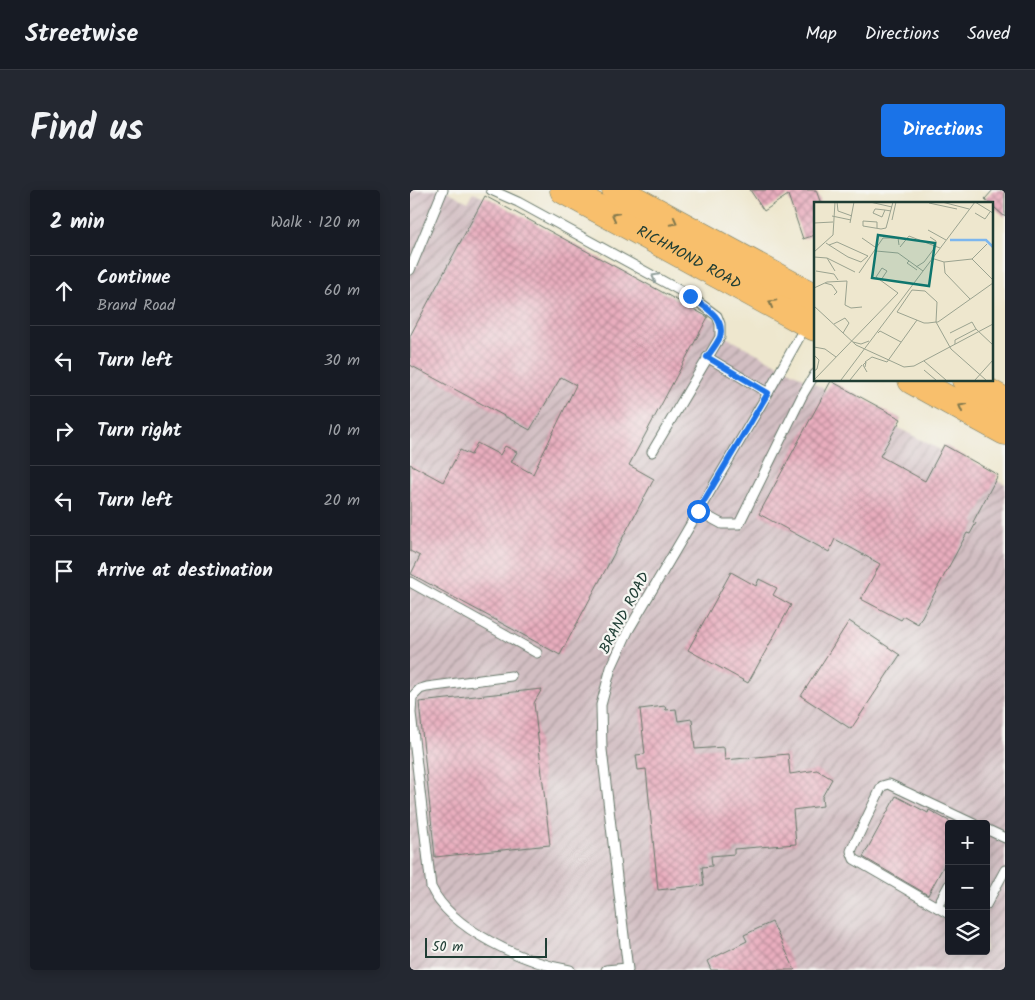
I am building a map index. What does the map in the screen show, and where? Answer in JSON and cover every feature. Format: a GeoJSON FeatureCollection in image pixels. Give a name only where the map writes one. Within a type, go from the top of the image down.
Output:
{"type":"FeatureCollection","features":[{"type":"Feature","properties":{"kind":"highway","name":"RICHMOND ROAD"},"geometry":{"type":"LineString","coordinates":[[564,190],[812,316]]}},
{"type":"Feature","properties":{"kind":"highway","name":"RICHMOND ROAD"},"geometry":{"type":"LineString","coordinates":[[616,190],[812,316]]}},
{"type":"Feature","properties":{"kind":"highway"},"geometry":{"type":"LineString","coordinates":[[914,381],[1005,431]]}},
{"type":"Feature","properties":{"kind":"highway"},"geometry":{"type":"LineString","coordinates":[[968,381],[1005,402]]}},
{"type":"Feature","properties":{"kind":"lane"},"geometry":{"type":"LineString","coordinates":[[410,270],[443,190]]}},
{"type":"Feature","properties":{"kind":"lane"},"geometry":{"type":"LineString","coordinates":[[491,190],[518,202],[690,296],[717,316],[720,324],[720,337],[652,452]]}},
{"type":"Feature","properties":{"kind":"lane","name":"BRAND ROAD"},"geometry":{"type":"LineString","coordinates":[[627,969],[602,750],[601,705],[611,668],[628,631],[812,316]]}},
{"type":"Feature","properties":{"kind":"lane"},"geometry":{"type":"LineString","coordinates":[[707,357],[768,393]]}},
{"type":"Feature","properties":{"kind":"lane"},"geometry":{"type":"LineString","coordinates":[[698,511],[722,524],[739,524],[803,394],[814,376]]}},
{"type":"Feature","properties":{"kind":"lane"},"geometry":{"type":"LineString","coordinates":[[410,582],[537,653]]}},
{"type":"Feature","properties":{"kind":"lane"},"geometry":{"type":"LineString","coordinates":[[511,676],[427,687],[420,689],[412,697],[411,714],[429,877],[435,896],[453,915],[476,933],[524,958],[541,964],[570,970]]}},
{"type":"Feature","properties":{"kind":"lane"},"geometry":{"type":"LineString","coordinates":[[945,912],[854,859],[851,852],[882,786],[885,784],[965,820]]}},
{"type":"Feature","properties":{"kind":"lane"},"geometry":{"type":"LineString","coordinates":[[990,831],[1005,838]]}},
{"type":"Feature","properties":{"kind":"lane"},"geometry":{"type":"LineString","coordinates":[[990,898],[1005,870]]}},
{"type":"Feature","properties":{"kind":"lane"},"geometry":{"type":"LineString","coordinates":[[937,907],[945,892]]}},
{"type":"Feature","properties":{"kind":"lane"},"geometry":{"type":"LineString","coordinates":[[606,970],[627,969]]}},
{"type":"Feature","properties":{"kind":"shaded area"},"geometry":{"type":"Polygon","coordinates":[[[410,190],[445,190],[468,202],[473,192],[726,325],[722,335],[1005,484],[1005,970],[410,970],[410,190]]]}},
{"type":"Feature","properties":{"kind":"building"},"geometry":{"type":"Polygon","coordinates":[[[750,190],[816,190],[820,202],[814,202],[814,235],[803,239],[788,195],[764,211],[750,190]]]}},
{"type":"Feature","properties":{"kind":"building"},"geometry":{"type":"Polygon","coordinates":[[[993,190],[1005,190],[1005,217],[992,205],[992,202],[985,199],[993,190]]]}},
{"type":"Feature","properties":{"kind":"building"},"geometry":{"type":"Polygon","coordinates":[[[485,196],[708,317],[629,465],[654,479],[560,655],[411,574],[420,556],[410,551],[410,464],[443,482],[460,450],[471,455],[477,443],[500,455],[505,446],[517,452],[511,462],[533,474],[576,385],[561,377],[530,430],[410,365],[410,336],[485,196]]]}},
{"type":"Feature","properties":{"kind":"building"},"geometry":{"type":"Polygon","coordinates":[[[831,381],[901,419],[880,456],[925,481],[944,445],[998,475],[973,522],[976,523],[970,534],[967,533],[918,624],[904,616],[901,620],[861,599],[880,564],[835,539],[829,552],[759,514],[831,381]]]}},
{"type":"Feature","properties":{"kind":"building"},"geometry":{"type":"Polygon","coordinates":[[[731,572],[756,586],[759,579],[777,588],[773,595],[791,605],[748,683],[688,650],[731,572]]]}},
{"type":"Feature","properties":{"kind":"building"},"geometry":{"type":"Polygon","coordinates":[[[849,621],[900,655],[851,729],[801,696],[849,621]]]}},
{"type":"Feature","properties":{"kind":"building"},"geometry":{"type":"Polygon","coordinates":[[[542,689],[534,703],[550,845],[435,857],[419,702],[542,689]]]}},
{"type":"Feature","properties":{"kind":"building"},"geometry":{"type":"Polygon","coordinates":[[[665,706],[666,710],[676,709],[678,721],[692,719],[695,749],[724,747],[725,760],[788,754],[790,774],[817,770],[832,779],[822,797],[823,806],[793,810],[796,844],[734,849],[734,854],[711,856],[712,866],[702,867],[704,885],[658,890],[646,769],[638,770],[636,755],[645,754],[640,709],[665,706]]]}},
{"type":"Feature","properties":{"kind":"building"},"geometry":{"type":"Polygon","coordinates":[[[896,796],[928,813],[929,810],[947,820],[945,820],[945,863],[928,895],[863,857],[896,796]]]}},
{"type":"Feature","properties":{"kind":"building"},"geometry":{"type":"Polygon","coordinates":[[[772,922],[795,970],[711,970],[707,961],[747,941],[744,935],[772,922]]]}},
{"type":"Feature","properties":{"kind":"route"},"geometry":{"type":"LineString","coordinates":[[690,296],[717,316],[720,324],[720,337],[707,357],[768,393],[698,511]]}}]}
